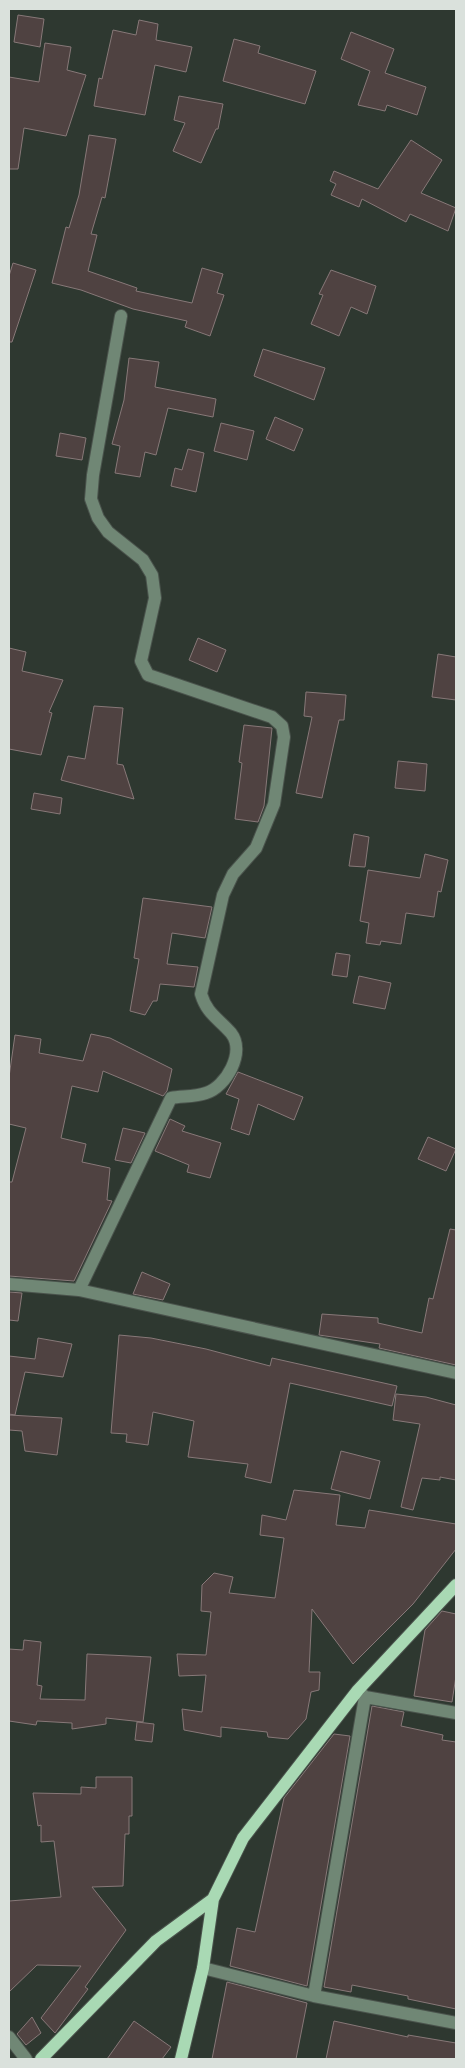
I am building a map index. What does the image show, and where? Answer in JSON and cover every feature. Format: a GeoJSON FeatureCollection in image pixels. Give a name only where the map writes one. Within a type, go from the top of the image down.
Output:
{"type":"FeatureCollection","features":[{"type":"Feature","properties":{"kind":"main road"},"geometry":{"type":"LineString","coordinates":[[181,2059],[203,1968],[213,1899],[243,1838],[362,1693],[456,1585]]}},
{"type":"Feature","properties":{"kind":"main road"},"geometry":{"type":"LineString","coordinates":[[41,2059],[156,1941],[213,1899]]}},
{"type":"Feature","properties":{"kind":"street"},"geometry":{"type":"LineString","coordinates":[[79,1290],[171,1098],[206,1093],[220,1084],[237,1058],[238,1047],[232,1034],[205,1008],[201,994],[223,895],[233,874],[256,848],[274,804],[284,737],[282,726],[272,717],[148,676],[141,660],[155,598],[152,575],[143,560],[108,532],[98,518],[91,499],[93,475],[121,316]]}},
{"type":"Feature","properties":{"kind":"street"},"geometry":{"type":"LineString","coordinates":[[9,1284],[79,1290],[456,1373]]}},
{"type":"Feature","properties":{"kind":"street"},"geometry":{"type":"LineString","coordinates":[[314,1996],[362,1693],[456,1713]]}},
{"type":"Feature","properties":{"kind":"street"},"geometry":{"type":"LineString","coordinates":[[203,1968],[314,1996],[456,2023]]}},
{"type":"Feature","properties":{"kind":"street"},"geometry":{"type":"LineString","coordinates":[[9,2037],[26,2059]]}},
{"type":"Feature","properties":{"kind":"building"},"geometry":{"type":"Polygon","coordinates":[[[18,15],[44,19],[40,47],[14,42],[18,15]]]}},
{"type":"Feature","properties":{"kind":"building"},"geometry":{"type":"Polygon","coordinates":[[[139,20],[158,24],[156,40],[192,47],[186,72],[155,65],[145,115],[94,106],[99,78],[102,79],[113,30],[136,35],[139,20]]]}},
{"type":"Feature","properties":{"kind":"building"},"geometry":{"type":"Polygon","coordinates":[[[351,32],[394,49],[385,73],[426,87],[417,115],[387,105],[385,111],[358,105],[370,71],[341,59],[351,32]]]}},
{"type":"Feature","properties":{"kind":"building"},"geometry":{"type":"Polygon","coordinates":[[[234,39],[260,46],[258,53],[316,71],[305,104],[223,81],[234,39]]]}},
{"type":"Feature","properties":{"kind":"building"},"geometry":{"type":"Polygon","coordinates":[[[45,43],[71,47],[67,70],[86,75],[66,136],[24,128],[18,169],[9,169],[9,77],[39,82],[45,43]]]}},
{"type":"Feature","properties":{"kind":"building"},"geometry":{"type":"Polygon","coordinates":[[[179,96],[223,104],[218,129],[216,129],[201,163],[173,151],[185,123],[174,120],[179,96]]]}},
{"type":"Feature","properties":{"kind":"building"},"geometry":{"type":"Polygon","coordinates":[[[89,135],[116,139],[105,198],[102,197],[91,234],[97,235],[88,271],[137,288],[136,291],[192,303],[202,268],[223,274],[217,293],[224,295],[210,336],[185,327],[187,321],[133,309],[81,290],[52,283],[66,227],[69,228],[79,195],[89,135]]]}},
{"type":"Feature","properties":{"kind":"building"},"geometry":{"type":"Polygon","coordinates":[[[411,140],[442,160],[421,193],[456,208],[448,231],[410,214],[406,222],[362,199],[359,207],[331,195],[336,184],[330,181],[334,171],[378,189],[411,140]]]}},
{"type":"Feature","properties":{"kind":"building"},"geometry":{"type":"Polygon","coordinates":[[[13,263],[36,270],[12,342],[9,342],[9,276],[13,263]]]}},
{"type":"Feature","properties":{"kind":"building"},"geometry":{"type":"Polygon","coordinates":[[[331,270],[376,286],[367,314],[351,307],[339,336],[311,324],[323,295],[319,294],[331,270]]]}},
{"type":"Feature","properties":{"kind":"building"},"geometry":{"type":"Polygon","coordinates":[[[263,349],[325,368],[314,400],[254,376],[263,349]]]}},
{"type":"Feature","properties":{"kind":"building"},"geometry":{"type":"Polygon","coordinates":[[[129,358],[159,362],[155,387],[216,399],[213,417],[168,408],[156,455],[145,452],[140,477],[115,473],[120,446],[112,444],[124,400],[129,358]]]}},
{"type":"Feature","properties":{"kind":"building"},"geometry":{"type":"Polygon","coordinates":[[[275,417],[303,429],[294,451],[266,439],[275,417]]]}},
{"type":"Feature","properties":{"kind":"building"},"geometry":{"type":"Polygon","coordinates":[[[221,423],[254,431],[247,460],[214,451],[221,423]]]}},
{"type":"Feature","properties":{"kind":"building"},"geometry":{"type":"Polygon","coordinates":[[[60,433],[86,438],[82,460],[56,456],[60,433]]]}},
{"type":"Feature","properties":{"kind":"building"},"geometry":{"type":"Polygon","coordinates":[[[188,449],[204,453],[196,492],[171,486],[175,468],[182,470],[188,449]]]}},
{"type":"Feature","properties":{"kind":"building"},"geometry":{"type":"Polygon","coordinates":[[[198,638],[226,650],[217,672],[189,660],[198,638]]]}},
{"type":"Feature","properties":{"kind":"building"},"geometry":{"type":"Polygon","coordinates":[[[9,648],[26,652],[22,671],[63,680],[49,712],[52,713],[41,755],[9,749],[9,648]]]}},
{"type":"Feature","properties":{"kind":"building"},"geometry":{"type":"Polygon","coordinates":[[[438,654],[456,657],[456,700],[432,697],[438,654]]]}},
{"type":"Feature","properties":{"kind":"building"},"geometry":{"type":"Polygon","coordinates":[[[306,692],[346,695],[344,720],[339,720],[322,798],[296,793],[312,717],[304,716],[306,692]]]}},
{"type":"Feature","properties":{"kind":"building"},"geometry":{"type":"Polygon","coordinates":[[[94,706],[123,708],[117,764],[123,765],[134,799],[61,780],[68,756],[85,759],[94,706]]]}},
{"type":"Feature","properties":{"kind":"building"},"geometry":{"type":"Polygon","coordinates":[[[244,725],[272,728],[264,806],[258,822],[235,819],[242,763],[239,762],[244,725]]]}},
{"type":"Feature","properties":{"kind":"building"},"geometry":{"type":"Polygon","coordinates":[[[398,761],[427,764],[425,791],[395,788],[398,761]]]}},
{"type":"Feature","properties":{"kind":"building"},"geometry":{"type":"Polygon","coordinates":[[[34,793],[62,798],[60,814],[31,809],[34,793]]]}},
{"type":"Feature","properties":{"kind":"building"},"geometry":{"type":"Polygon","coordinates":[[[354,834],[369,837],[365,867],[349,866],[354,834]]]}},
{"type":"Feature","properties":{"kind":"building"},"geometry":{"type":"Polygon","coordinates":[[[425,854],[448,860],[441,892],[438,891],[434,917],[406,913],[401,944],[381,941],[380,945],[366,943],[369,923],[360,921],[368,870],[420,878],[425,854]]]}},
{"type":"Feature","properties":{"kind":"building"},"geometry":{"type":"Polygon","coordinates":[[[143,898],[212,907],[205,938],[172,933],[167,964],[198,967],[194,987],[160,984],[157,1001],[153,1001],[145,1015],[130,1011],[139,959],[134,958],[143,898]]]}},
{"type":"Feature","properties":{"kind":"building"},"geometry":{"type":"Polygon","coordinates":[[[336,953],[350,955],[347,977],[332,975],[336,953]]]}},
{"type":"Feature","properties":{"kind":"building"},"geometry":{"type":"Polygon","coordinates":[[[359,976],[391,983],[385,1009],[353,1003],[359,976]]]}},
{"type":"Feature","properties":{"kind":"building"},"geometry":{"type":"Polygon","coordinates":[[[91,1034],[110,1038],[172,1069],[167,1091],[163,1096],[103,1071],[98,1092],[72,1086],[61,1138],[86,1144],[82,1162],[110,1168],[107,1200],[112,1201],[74,1281],[9,1276],[9,1182],[12,1182],[26,1128],[9,1124],[9,1077],[15,1035],[41,1039],[39,1053],[83,1061],[91,1034]]]}},
{"type":"Feature","properties":{"kind":"building"},"geometry":{"type":"Polygon","coordinates":[[[238,1072],[303,1097],[294,1120],[258,1104],[249,1135],[231,1129],[239,1099],[226,1094],[238,1072]]]}},
{"type":"Feature","properties":{"kind":"building"},"geometry":{"type":"Polygon","coordinates":[[[170,1119],[185,1126],[182,1131],[221,1143],[210,1178],[187,1172],[189,1165],[155,1151],[170,1119]]]}},
{"type":"Feature","properties":{"kind":"building"},"geometry":{"type":"Polygon","coordinates":[[[123,1128],[145,1133],[131,1163],[115,1160],[123,1128]]]}},
{"type":"Feature","properties":{"kind":"building"},"geometry":{"type":"Polygon","coordinates":[[[428,1137],[456,1149],[446,1171],[418,1159],[428,1137]]]}},
{"type":"Feature","properties":{"kind":"building"},"geometry":{"type":"Polygon","coordinates":[[[450,1229],[456,1230],[456,1365],[379,1348],[380,1344],[319,1335],[322,1314],[378,1318],[378,1323],[422,1333],[429,1298],[433,1299],[450,1229]]]}},
{"type":"Feature","properties":{"kind":"building"},"geometry":{"type":"Polygon","coordinates":[[[142,1272],[170,1284],[163,1300],[133,1294],[142,1272]]]}},
{"type":"Feature","properties":{"kind":"building"},"geometry":{"type":"Polygon","coordinates":[[[9,1292],[22,1293],[18,1321],[9,1320],[9,1292]]]}},
{"type":"Feature","properties":{"kind":"building"},"geometry":{"type":"Polygon","coordinates":[[[119,1335],[151,1338],[206,1349],[270,1366],[272,1358],[397,1386],[392,1406],[290,1383],[271,1483],[245,1477],[248,1464],[188,1457],[194,1421],[153,1412],[148,1445],[126,1442],[127,1434],[111,1433],[119,1335]]]}},
{"type":"Feature","properties":{"kind":"building"},"geometry":{"type":"Polygon","coordinates":[[[38,1338],[72,1344],[63,1377],[25,1372],[15,1415],[9,1414],[9,1356],[35,1359],[38,1338]]]}},
{"type":"Feature","properties":{"kind":"building"},"geometry":{"type":"Polygon","coordinates":[[[396,1394],[426,1397],[456,1405],[456,1480],[440,1477],[440,1480],[422,1478],[413,1510],[401,1507],[420,1424],[393,1420],[396,1394]]]}},
{"type":"Feature","properties":{"kind":"building"},"geometry":{"type":"Polygon","coordinates":[[[9,1415],[62,1418],[57,1455],[25,1451],[22,1431],[9,1430],[9,1415]]]}},
{"type":"Feature","properties":{"kind":"building"},"geometry":{"type":"Polygon","coordinates":[[[341,1451],[380,1461],[370,1499],[331,1489],[341,1451]]]}},
{"type":"Feature","properties":{"kind":"building"},"geometry":{"type":"Polygon","coordinates":[[[294,1490],[340,1495],[336,1525],[365,1528],[369,1510],[456,1524],[456,1549],[413,1604],[353,1664],[312,1609],[309,1672],[320,1672],[319,1690],[311,1692],[306,1719],[288,1739],[268,1737],[267,1732],[221,1727],[221,1737],[184,1730],[182,1709],[202,1712],[206,1675],[179,1676],[177,1654],[206,1655],[211,1612],[201,1611],[202,1585],[214,1573],[233,1577],[229,1593],[275,1598],[284,1538],[260,1535],[262,1515],[286,1520],[294,1490]]]}},
{"type":"Feature","properties":{"kind":"building"},"geometry":{"type":"Polygon","coordinates":[[[442,1611],[456,1614],[456,1676],[452,1702],[414,1696],[425,1630],[442,1611]]]}},
{"type":"Feature","properties":{"kind":"building"},"geometry":{"type":"Polygon","coordinates":[[[24,1640],[41,1642],[37,1685],[42,1686],[40,1699],[85,1700],[87,1654],[151,1657],[143,1722],[106,1718],[106,1724],[72,1729],[72,1723],[37,1721],[36,1725],[9,1721],[9,1649],[23,1650],[24,1640]]]}},
{"type":"Feature","properties":{"kind":"building"},"geometry":{"type":"Polygon","coordinates":[[[372,1706],[404,1712],[401,1726],[443,1735],[442,1740],[456,1742],[456,2009],[408,1999],[408,1996],[352,1985],[351,1992],[324,1987],[372,1706]]]}},
{"type":"Feature","properties":{"kind":"building"},"geometry":{"type":"Polygon","coordinates":[[[137,1722],[154,1724],[152,1742],[135,1740],[137,1722]]]}},
{"type":"Feature","properties":{"kind":"building"},"geometry":{"type":"Polygon","coordinates":[[[334,1734],[350,1736],[307,1986],[230,1966],[237,1928],[255,1932],[284,1798],[334,1734]]]}},
{"type":"Feature","properties":{"kind":"building"},"geometry":{"type":"Polygon","coordinates":[[[96,1777],[132,1777],[132,1816],[129,1816],[129,1834],[125,1834],[123,1886],[92,1887],[126,1930],[85,1987],[88,1989],[55,2033],[41,2018],[81,1966],[37,1965],[9,1992],[9,1901],[61,1897],[54,1841],[41,1842],[41,1825],[38,1826],[33,1793],[81,1794],[81,1787],[96,1788],[96,1777]]]}},
{"type":"Feature","properties":{"kind":"building"},"geometry":{"type":"Polygon","coordinates":[[[227,1982],[307,2003],[296,2059],[212,2059],[227,1982]]]}},
{"type":"Feature","properties":{"kind":"building"},"geometry":{"type":"Polygon","coordinates":[[[32,2017],[41,2033],[26,2045],[17,2034],[32,2017]]]}},
{"type":"Feature","properties":{"kind":"building"},"geometry":{"type":"Polygon","coordinates":[[[134,2021],[171,2047],[162,2059],[107,2059],[134,2021]]]}},
{"type":"Feature","properties":{"kind":"building"},"geometry":{"type":"Polygon","coordinates":[[[334,2021],[408,2037],[408,2035],[456,2043],[456,2059],[326,2059],[334,2021]]]}}]}
